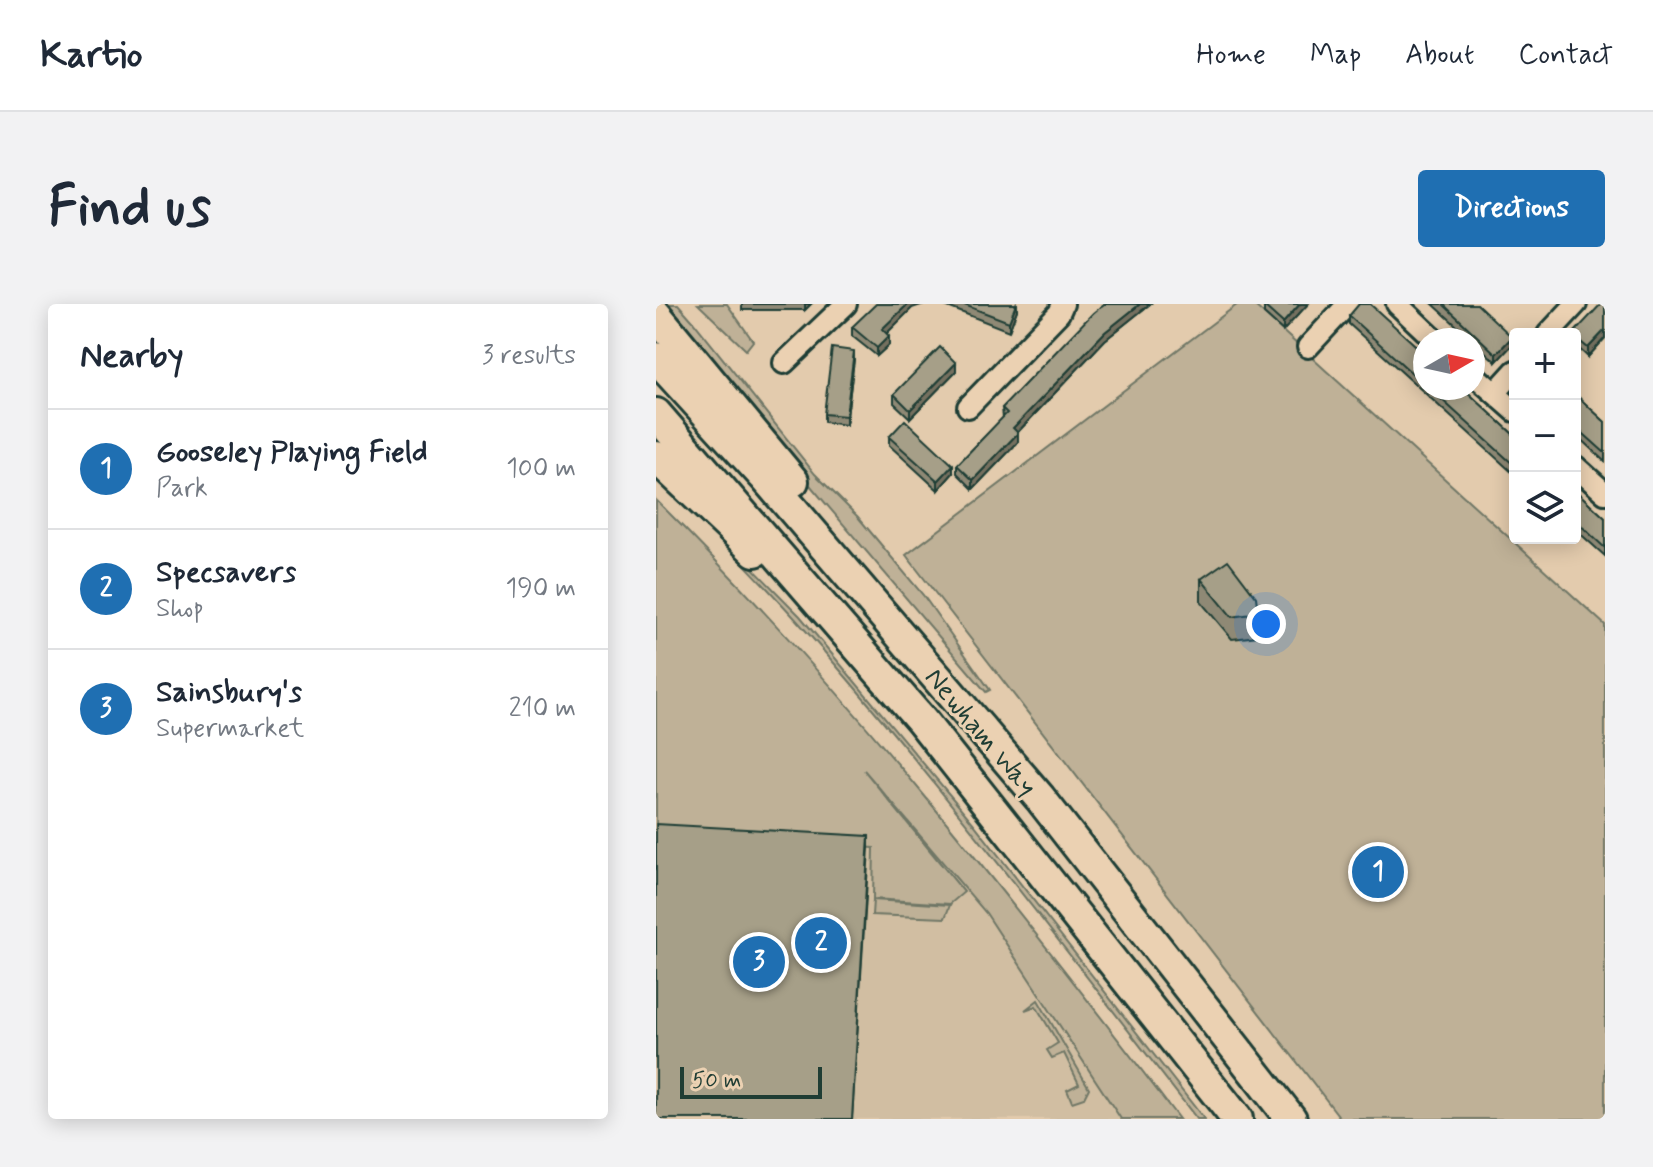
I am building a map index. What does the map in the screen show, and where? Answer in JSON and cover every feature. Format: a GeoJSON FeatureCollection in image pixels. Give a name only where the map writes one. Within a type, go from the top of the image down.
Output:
{"type":"FeatureCollection","features":[{"type":"Feature","properties":{"kind":"highway"},"geometry":{"type":"LineString","coordinates":[[656,315],[807,499],[853,562],[892,625]]}},
{"type":"Feature","properties":{"kind":"highway","name":"Newham Way"},"geometry":{"type":"LineString","coordinates":[[656,358],[1040,798],[1291,1119]]}},
{"type":"Feature","properties":{"kind":"highway","name":"Newham Way"},"geometry":{"type":"LineString","coordinates":[[656,414],[982,793],[1237,1119]]}},
{"type":"Feature","properties":{"kind":"highway"},"geometry":{"type":"LineString","coordinates":[[656,457],[862,650]]}},
{"type":"Feature","properties":{"kind":"street"},"geometry":{"type":"LineString","coordinates":[[784,363],[846,304]]}},
{"type":"Feature","properties":{"kind":"street"},"geometry":{"type":"LineString","coordinates":[[968,407],[1059,313],[1063,304]]}},
{"type":"Feature","properties":{"kind":"street"},"geometry":{"type":"LineString","coordinates":[[1308,347],[1348,304]]}},
{"type":"Feature","properties":{"kind":"street"},"geometry":{"type":"LineString","coordinates":[[1397,304],[1422,328]]}},
{"type":"Feature","properties":{"kind":"street"},"geometry":{"type":"LineString","coordinates":[[1554,328],[1576,304]]}},
{"type":"Feature","properties":{"kind":"street"},"geometry":{"type":"LineString","coordinates":[[1495,393],[1509,378]]}},
{"type":"Feature","properties":{"kind":"street"},"geometry":{"type":"LineString","coordinates":[[1485,384],[1509,406]]}},
{"type":"Feature","properties":{"kind":"street"},"geometry":{"type":"LineString","coordinates":[[1581,471],[1605,493]]}},
{"type":"Feature","properties":{"kind":"shaded area"},"geometry":{"type":"Polygon","coordinates":[[[668,304],[678,304],[815,474],[858,517],[923,595],[990,690],[986,692],[804,478],[668,304]]]}},
{"type":"Feature","properties":{"kind":"shaded area"},"geometry":{"type":"Polygon","coordinates":[[[698,304],[727,304],[753,341],[746,350],[698,304]]]}},
{"type":"Feature","properties":{"kind":"shaded area"},"geometry":{"type":"Polygon","coordinates":[[[1238,304],[1253,304],[1509,537],[1509,544],[1516,544],[1605,625],[1605,1119],[1341,1119],[906,555],[1238,304]]]}},
{"type":"Feature","properties":{"kind":"shaded area"},"geometry":{"type":"Polygon","coordinates":[[[656,470],[800,616],[974,824],[1204,1119],[1197,1119],[1005,872],[858,691],[770,591],[656,474],[656,470]]]}},
{"type":"Feature","properties":{"kind":"shaded area"},"geometry":{"type":"Polygon","coordinates":[[[656,500],[796,647],[863,723],[992,879],[1179,1119],[1121,1119],[986,913],[864,770],[964,892],[950,904],[873,899],[874,848],[656,835],[656,500]]]}},
{"type":"Feature","properties":{"kind":"shaded area"},"geometry":{"type":"Polygon","coordinates":[[[656,694],[836,737],[986,913],[1121,1119],[656,1119],[656,694]]]}},
{"type":"Feature","properties":{"kind":"shaded area"},"geometry":{"type":"Polygon","coordinates":[[[873,900],[950,905],[945,918],[872,915],[873,900]]]}},
{"type":"Feature","properties":{"kind":"shaded area"},"geometry":{"type":"Polygon","coordinates":[[[1038,1000],[1089,1088],[1084,1098],[1072,1102],[1067,1090],[1079,1084],[1064,1053],[1052,1058],[1047,1050],[1058,1043],[1036,1006],[1025,1010],[1038,1000]]]}},
{"type":"Feature","properties":{"kind":"building"},"geometry":{"type":"Polygon","coordinates":[[[876,304],[908,304],[882,329],[889,336],[877,348],[852,327],[876,304]]]}},
{"type":"Feature","properties":{"kind":"building"},"geometry":{"type":"Polygon","coordinates":[[[962,304],[1016,304],[1009,322],[962,304]]]}},
{"type":"Feature","properties":{"kind":"building"},"geometry":{"type":"Polygon","coordinates":[[[1104,304],[1140,304],[1105,332],[1013,428],[1018,433],[973,480],[957,465],[1007,413],[1002,408],[1104,304]]]}},
{"type":"Feature","properties":{"kind":"building"},"geometry":{"type":"Polygon","coordinates":[[[1265,304],[1300,304],[1283,323],[1265,304]]]}},
{"type":"Feature","properties":{"kind":"building"},"geometry":{"type":"Polygon","coordinates":[[[1359,304],[1370,304],[1413,343],[1413,374],[1349,316],[1359,304]]]}},
{"type":"Feature","properties":{"kind":"building"},"geometry":{"type":"Polygon","coordinates":[[[1443,304],[1477,304],[1509,334],[1509,340],[1496,354],[1485,344],[1485,328],[1468,328],[1443,304]]]}},
{"type":"Feature","properties":{"kind":"building"},"geometry":{"type":"Polygon","coordinates":[[[1601,304],[1605,304],[1605,330],[1588,348],[1581,342],[1579,328],[1601,304]]]}},
{"type":"Feature","properties":{"kind":"building"},"geometry":{"type":"Polygon","coordinates":[[[940,347],[956,363],[910,410],[894,394],[940,347]]]}},
{"type":"Feature","properties":{"kind":"building"},"geometry":{"type":"Polygon","coordinates":[[[832,348],[854,351],[846,416],[824,414],[832,348]]]}},
{"type":"Feature","properties":{"kind":"building"},"geometry":{"type":"Polygon","coordinates":[[[1442,400],[1476,400],[1509,430],[1509,461],[1442,400]]]}},
{"type":"Feature","properties":{"kind":"building"},"geometry":{"type":"Polygon","coordinates":[[[1581,400],[1605,422],[1605,453],[1581,431],[1581,400]]]}},
{"type":"Feature","properties":{"kind":"building"},"geometry":{"type":"Polygon","coordinates":[[[905,420],[953,465],[938,481],[889,437],[905,420]]]}},
{"type":"Feature","properties":{"kind":"building"},"geometry":{"type":"Polygon","coordinates":[[[1581,496],[1605,518],[1605,548],[1581,526],[1581,496]]]}},
{"type":"Feature","properties":{"kind":"building"},"geometry":{"type":"Polygon","coordinates":[[[1228,560],[1256,597],[1258,613],[1232,617],[1201,579],[1228,560]]]}},
{"type":"Feature","properties":{"kind":"building"},"geometry":{"type":"Polygon","coordinates":[[[656,824],[869,836],[852,1119],[656,1119],[656,824]]]}},
{"type":"Feature","properties":{"kind":"place","name":"Gooseley Playing Field"},"geometry":{"type":"Point","coordinates":[1378,872]}},
{"type":"Feature","properties":{"kind":"place","name":"Specsavers"},"geometry":{"type":"Point","coordinates":[821,943]}},
{"type":"Feature","properties":{"kind":"place","name":"Sainsbury's"},"geometry":{"type":"Point","coordinates":[759,962]}}]}
